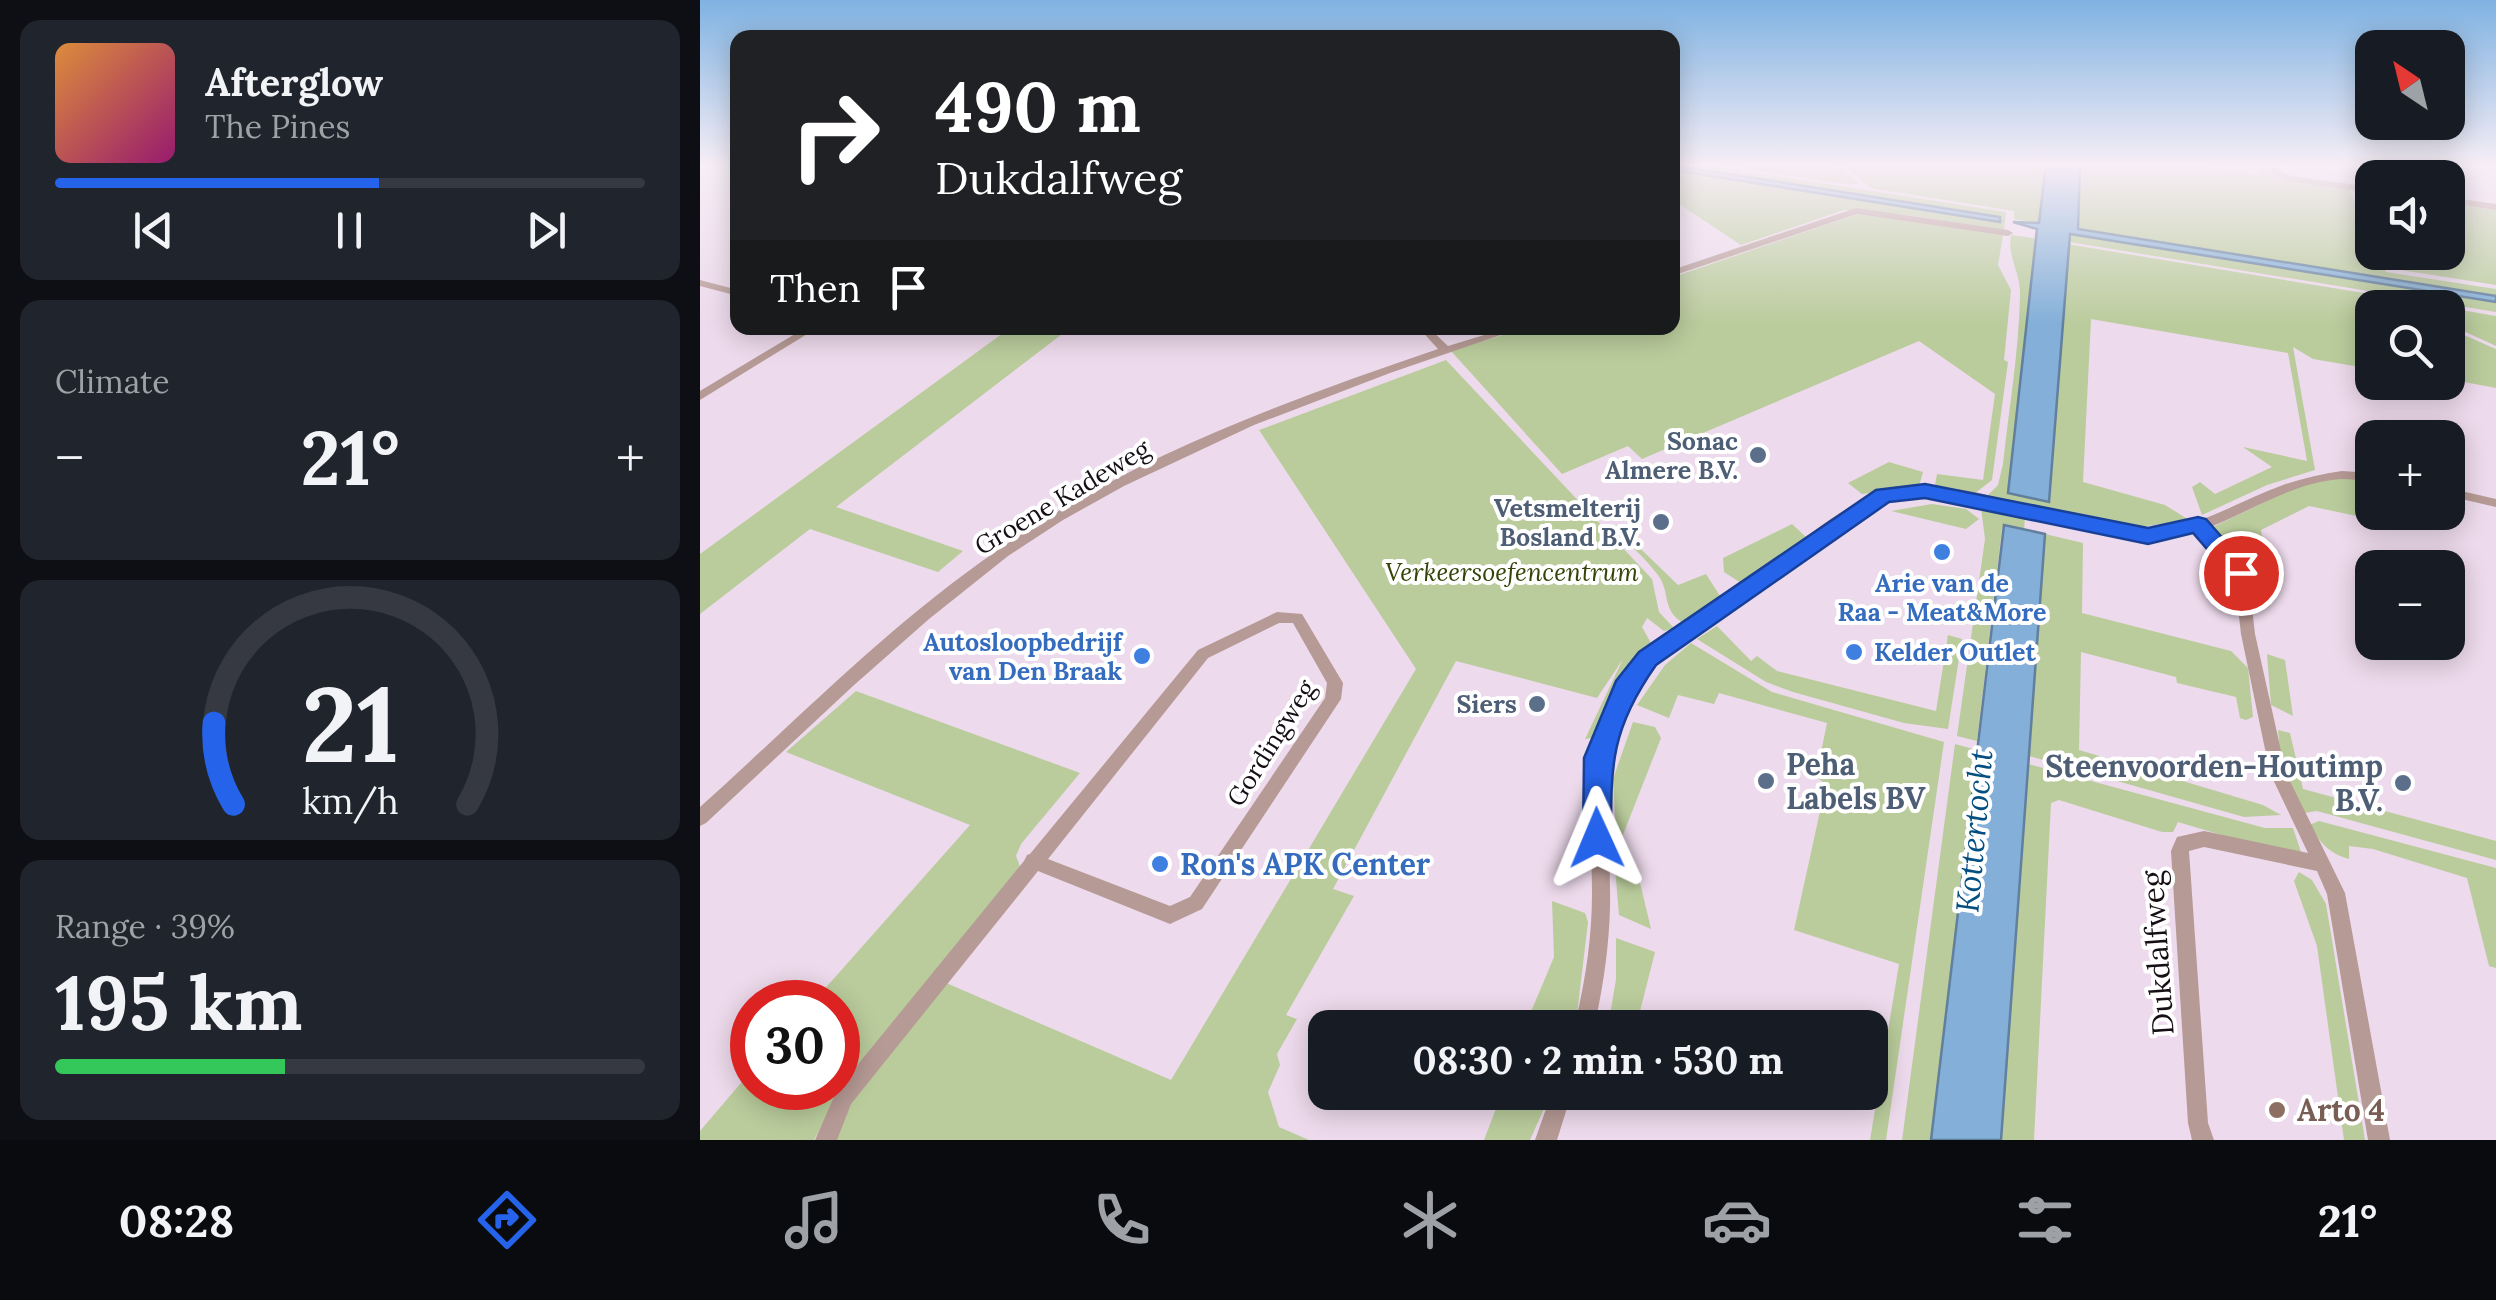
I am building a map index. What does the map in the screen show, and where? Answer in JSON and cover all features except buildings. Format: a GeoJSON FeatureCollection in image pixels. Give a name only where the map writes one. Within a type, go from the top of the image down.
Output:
{"type":"FeatureCollection","features":[{"type":"Feature","properties":{"kind":"street"},"geometry":{"type":"LineString","coordinates":[[1680,270],[1838,217]]}},
{"type":"Feature","properties":{"kind":"street"},"geometry":{"type":"LineString","coordinates":[[1899,217],[2008,233]]}},
{"type":"Feature","properties":{"kind":"street"},"geometry":{"type":"LineString","coordinates":[[700,283],[730,291]]}},
{"type":"Feature","properties":{"kind":"street"},"geometry":{"type":"LineString","coordinates":[[700,396],[800,335]]}},
{"type":"Feature","properties":{"kind":"street"},"geometry":{"type":"LineString","coordinates":[[1431,335],[1445,350]]}},
{"type":"Feature","properties":{"kind":"street","name":"Groene Kadeweg"},"geometry":{"type":"LineString","coordinates":[[700,818],[878,655],[1004,552],[1185,450],[1493,335]]}},
{"type":"Feature","properties":{"kind":"street"},"geometry":{"type":"LineString","coordinates":[[1588,1010],[1596,978],[1601,892],[1595,803],[1598,758],[1625,689],[1664,643],[1884,496],[1925,491],[2148,536],[2198,525],[2306,478],[2340,472],[2355,474]]}},
{"type":"Feature","properties":{"kind":"street"},"geometry":{"type":"LineString","coordinates":[[2465,496],[2496,502]]}},
{"type":"Feature","properties":{"kind":"street"},"geometry":{"type":"LineString","coordinates":[[2198,525],[2241,573],[2248,634],[2278,773],[2336,893],[2378,1140]]}},
{"type":"Feature","properties":{"kind":"street","name":"Gordingweg"},"geometry":{"type":"LineString","coordinates":[[826,1140],[828,1125],[844,1097],[1033,861],[1204,654],[1277,618],[1297,618],[1335,683],[1333,699],[1196,903],[1170,915],[1033,861]]}},
{"type":"Feature","properties":{"kind":"street","name":"Dukdalfweg"},"geometry":{"type":"LineString","coordinates":[[2203,1140],[2198,1123],[2180,851],[2190,838],[2204,838],[2320,864]]}},
{"type":"Feature","properties":{"kind":"street"},"geometry":{"type":"LineString","coordinates":[[1546,1140],[1556,1110]]}},
{"type":"Feature","properties":{"kind":"green space"},"geometry":{"type":"Polygon","coordinates":[[[1699,217],[1823,217],[1741,245],[1699,217]]]}},
{"type":"Feature","properties":{"kind":"green space"},"geometry":{"type":"Polygon","coordinates":[[[1849,217],[1880,217],[2003,235],[1998,265],[2011,290],[2004,360],[2008,362],[1992,480],[1974,494],[1935,485],[1937,474],[1983,480],[1995,394],[1919,341],[1642,459],[1628,446],[1562,474],[1451,351],[1502,335],[1680,335],[1680,275],[1849,217]]]}},
{"type":"Feature","properties":{"kind":"green space"},"geometry":{"type":"Polygon","coordinates":[[[1921,217],[1970,217],[2000,222],[1973,217],[2005,217],[2004,231],[1921,217]]]}},
{"type":"Feature","properties":{"kind":"green space"},"geometry":{"type":"Polygon","coordinates":[[[2014,217],[2040,217],[2039,223],[2014,217]]]}},
{"type":"Feature","properties":{"kind":"green space"},"geometry":{"type":"Polygon","coordinates":[[[2078,217],[2355,217],[2355,270],[2385,270],[2496,289],[2496,296],[2077,229],[2078,217]]]}},
{"type":"Feature","properties":{"kind":"green space"},"geometry":{"type":"Polygon","coordinates":[[[2465,217],[2496,217],[2496,285],[2401,270],[2465,270],[2465,217]]]}},
{"type":"Feature","properties":{"kind":"green space"},"geometry":{"type":"Polygon","coordinates":[[[2069,234],[2421,290],[2362,290],[2069,242],[2069,234]]]}},
{"type":"Feature","properties":{"kind":"green space"},"geometry":{"type":"Polygon","coordinates":[[[2011,235],[2035,238],[2008,493],[2049,501],[2067,244],[2355,292],[2355,366],[2313,359],[2293,347],[2315,470],[2267,485],[2202,515],[2192,487],[2200,482],[2215,494],[2272,467],[2243,447],[2307,461],[2288,353],[2091,319],[2083,482],[2165,505],[2189,520],[2125,529],[1986,497],[1998,485],[2003,464],[2016,358],[2020,287],[2011,235]]]}},
{"type":"Feature","properties":{"kind":"green space"},"geometry":{"type":"Polygon","coordinates":[[[2465,297],[2496,302],[2496,312],[2465,307],[2465,297]]]}},
{"type":"Feature","properties":{"kind":"green space"},"geometry":{"type":"Polygon","coordinates":[[[2465,311],[2496,316],[2496,346],[2465,332],[2465,311]]]}},
{"type":"Feature","properties":{"kind":"green space"},"geometry":{"type":"Polygon","coordinates":[[[1000,335],[1061,335],[836,507],[963,551],[938,572],[810,529],[700,614],[700,554],[1000,335]]]}},
{"type":"Feature","properties":{"kind":"green space"},"geometry":{"type":"Polygon","coordinates":[[[2465,335],[2496,349],[2496,388],[2465,382],[2465,335]]]}},
{"type":"Feature","properties":{"kind":"green space","name":"Verkeersoefencentrum"},"geometry":{"type":"Polygon","coordinates":[[[1446,360],[1652,579],[1659,612],[1674,628],[1664,631],[1647,618],[1642,627],[1652,645],[1626,677],[1598,737],[1585,739],[1623,659],[1597,698],[1456,661],[1333,889],[1354,896],[1286,1015],[1297,1019],[1277,1054],[1280,1065],[1268,1092],[1279,1127],[1309,1140],[835,1140],[847,1110],[860,1110],[860,1087],[867,1076],[944,982],[1171,1080],[1416,669],[1259,430],[1446,360]]]}},
{"type":"Feature","properties":{"kind":"green space"},"geometry":{"type":"Polygon","coordinates":[[[1889,462],[1923,472],[1919,486],[1862,494],[1848,483],[1889,462]]]}},
{"type":"Feature","properties":{"kind":"green space"},"geometry":{"type":"Polygon","coordinates":[[[2355,476],[2355,516],[2309,506],[2261,530],[2268,573],[2248,568],[2213,527],[2308,481],[2355,476]]]}},
{"type":"Feature","properties":{"kind":"green space"},"geometry":{"type":"Polygon","coordinates":[[[1932,504],[1966,509],[1979,519],[1966,529],[1891,511],[1932,504]]]}},
{"type":"Feature","properties":{"kind":"green space"},"geometry":{"type":"Polygon","coordinates":[[[1981,508],[2025,518],[2024,530],[2004,525],[2002,529],[1977,741],[1957,736],[1985,539],[1981,508]]]}},
{"type":"Feature","properties":{"kind":"green space"},"geometry":{"type":"Polygon","coordinates":[[[1792,524],[1807,538],[1741,583],[1724,572],[1723,558],[1792,524]]]}},
{"type":"Feature","properties":{"kind":"green space"},"geometry":{"type":"Polygon","coordinates":[[[1616,525],[1678,585],[1706,574],[1720,596],[1683,623],[1672,612],[1658,575],[1613,527],[1616,525]]]}},
{"type":"Feature","properties":{"kind":"green space"},"geometry":{"type":"Polygon","coordinates":[[[2045,534],[2083,543],[2082,613],[2231,651],[2248,668],[2253,717],[2246,720],[2240,718],[2236,697],[2177,683],[2176,677],[2081,652],[2079,750],[2263,805],[2281,815],[2244,817],[2029,756],[2045,534]]]}},
{"type":"Feature","properties":{"kind":"green space"},"geometry":{"type":"Polygon","coordinates":[[[1717,626],[1751,661],[1757,656],[1777,671],[1936,711],[1948,635],[1962,639],[1948,729],[1904,723],[1766,682],[1697,639],[1717,626]]]}},
{"type":"Feature","properties":{"kind":"green space"},"geometry":{"type":"Polygon","coordinates":[[[1691,643],[1772,692],[1944,742],[1886,1140],[1870,1140],[1875,1110],[1888,1110],[1888,1031],[1899,964],[1794,930],[1826,784],[1816,777],[1827,723],[1719,693],[1714,704],[1678,695],[1669,718],[1637,705],[1665,665],[1691,643]]]}},
{"type":"Feature","properties":{"kind":"green space"},"geometry":{"type":"Polygon","coordinates":[[[2267,654],[2285,660],[2293,716],[2271,705],[2267,654]]]}},
{"type":"Feature","properties":{"kind":"green space"},"geometry":{"type":"Polygon","coordinates":[[[856,691],[1080,773],[1021,844],[1016,856],[1021,869],[860,1069],[860,980],[833,980],[970,825],[786,752],[856,691]]]}},
{"type":"Feature","properties":{"kind":"green space"},"geometry":{"type":"Polygon","coordinates":[[[1633,722],[1655,727],[1661,738],[1617,850],[1613,779],[1633,722]]]}},
{"type":"Feature","properties":{"kind":"green space"},"geometry":{"type":"Polygon","coordinates":[[[2278,730],[2290,733],[2303,789],[2496,841],[2496,860],[2317,811],[2304,813],[2282,774],[2278,730]]]}},
{"type":"Feature","properties":{"kind":"green space"},"geometry":{"type":"Polygon","coordinates":[[[1955,744],[1977,750],[1931,1140],[1902,1140],[1955,744]]]}},
{"type":"Feature","properties":{"kind":"green space"},"geometry":{"type":"Polygon","coordinates":[[[2028,764],[2265,828],[2293,828],[2301,852],[2265,848],[2178,822],[2173,832],[2162,832],[2059,800],[2051,803],[2034,1140],[2001,1140],[2028,764]]]}},
{"type":"Feature","properties":{"kind":"green space"},"geometry":{"type":"Polygon","coordinates":[[[2319,821],[2496,868],[2496,968],[2489,966],[2467,878],[2373,849],[2349,846],[2349,859],[2342,857],[2326,846],[2309,825],[2319,821]]]}},
{"type":"Feature","properties":{"kind":"green space"},"geometry":{"type":"Polygon","coordinates":[[[1615,868],[1638,874],[1651,929],[1619,915],[1615,868]]]}},
{"type":"Feature","properties":{"kind":"green space"},"geometry":{"type":"Polygon","coordinates":[[[2299,872],[2312,880],[2326,904],[2365,1140],[2344,1140],[2317,946],[2294,881],[2299,872]]]}},
{"type":"Feature","properties":{"kind":"green space"},"geometry":{"type":"Polygon","coordinates":[[[1552,901],[1585,913],[1588,922],[1578,1010],[1532,1010],[1554,957],[1552,901]]]}},
{"type":"Feature","properties":{"kind":"green space"},"geometry":{"type":"Polygon","coordinates":[[[1616,938],[1655,952],[1640,1010],[1611,1010],[1616,938]]]}},
{"type":"Feature","properties":{"kind":"green space"},"geometry":{"type":"Polygon","coordinates":[[[730,1096],[730,1110],[830,1110],[814,1140],[700,1140],[700,1131],[730,1096]]]}},
{"type":"Feature","properties":{"kind":"green space"},"geometry":{"type":"Polygon","coordinates":[[[1495,1110],[1543,1110],[1530,1140],[1484,1140],[1495,1110]]]}},
{"type":"Feature","properties":{"kind":"water"},"geometry":{"type":"Polygon","coordinates":[[[1970,217],[2000,217],[2000,222],[1970,217]]]}},
{"type":"Feature","properties":{"kind":"water"},"geometry":{"type":"Polygon","coordinates":[[[2078,217],[2078,229],[2459,290],[2421,290],[2070,234],[2049,502],[2008,493],[2037,229],[2013,222],[2078,217]]]}},
{"type":"Feature","properties":{"kind":"water"},"geometry":{"type":"Polygon","coordinates":[[[2465,291],[2496,296],[2496,302],[2465,297],[2465,291]]]}},
{"type":"Feature","properties":{"kind":"water","name":"Kottertocht"},"geometry":{"type":"Polygon","coordinates":[[[2004,525],[2045,534],[2001,1140],[1931,1140],[2004,525]]]}},
{"type":"Feature","properties":{"kind":"place","name":"Sonac Almere B.V."},"geometry":{"type":"Point","coordinates":[1758,455]}},
{"type":"Feature","properties":{"kind":"place","name":"Vetsmelterij Bosland B.V."},"geometry":{"type":"Point","coordinates":[1661,522]}},
{"type":"Feature","properties":{"kind":"place","name":"Arie van de Raa - Meat&More"},"geometry":{"type":"Point","coordinates":[1942,552]}},
{"type":"Feature","properties":{"kind":"place","name":"Kelder Outlet"},"geometry":{"type":"Point","coordinates":[1854,652]}},
{"type":"Feature","properties":{"kind":"place","name":"Autosloopbedrijf van Den Braak"},"geometry":{"type":"Point","coordinates":[1142,656]}},
{"type":"Feature","properties":{"kind":"place","name":"Siers"},"geometry":{"type":"Point","coordinates":[1537,704]}},
{"type":"Feature","properties":{"kind":"place","name":"Peha Labels BV"},"geometry":{"type":"Point","coordinates":[1766,781]}},
{"type":"Feature","properties":{"kind":"place","name":"Steenvoorden-Houtimp B.V."},"geometry":{"type":"Point","coordinates":[2403,783]}},
{"type":"Feature","properties":{"kind":"place","name":"Ron's APK Center"},"geometry":{"type":"Point","coordinates":[1160,864]}},
{"type":"Feature","properties":{"kind":"place","name":"Arto 4"},"geometry":{"type":"Point","coordinates":[2277,1110]}},
{"type":"Feature","properties":{"kind":"route"},"geometry":{"type":"LineString","coordinates":[[1597,838],[1598,758],[1635,673],[1682,630],[1884,496],[1925,491],[2148,536],[2198,525],[2241,573]]}}]}
